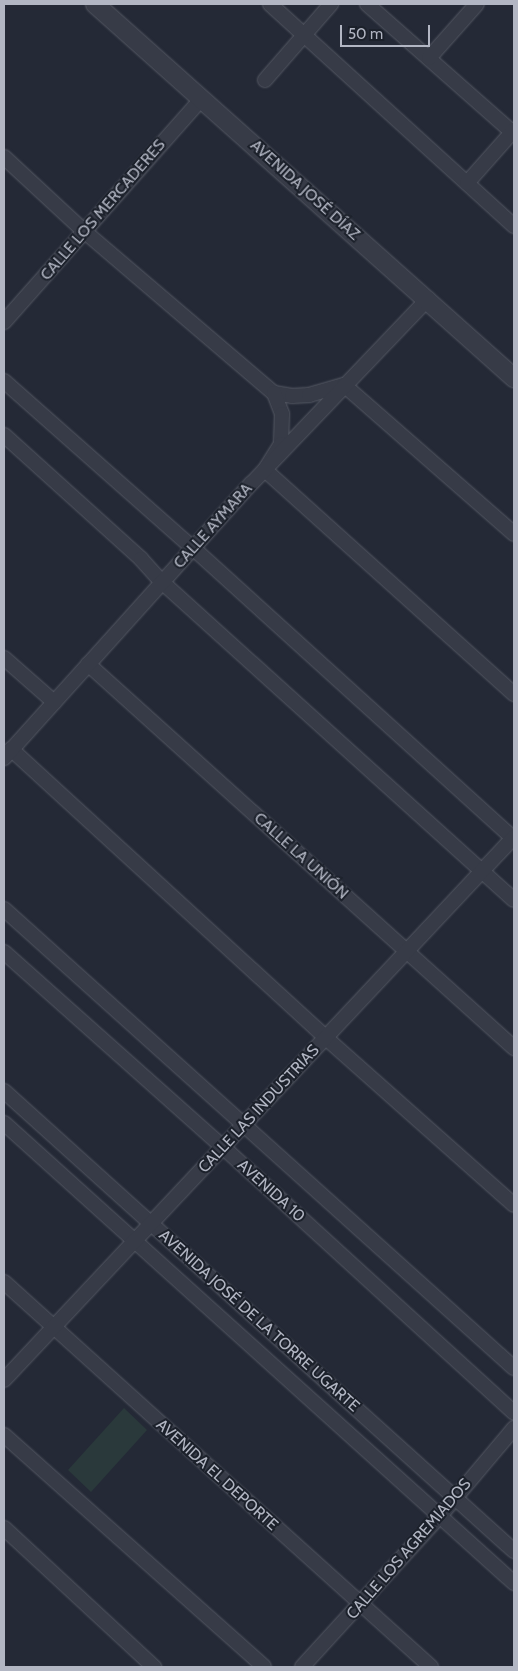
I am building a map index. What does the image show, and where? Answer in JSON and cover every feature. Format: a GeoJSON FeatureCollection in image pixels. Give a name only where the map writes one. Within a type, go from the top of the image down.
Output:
{"type":"FeatureCollection","features":[{"type":"Feature","properties":{"kind":"street","name":"AVENIDA JOSÉ DÍAZ"},"geometry":{"type":"LineString","coordinates":[[95,4],[428,299],[514,378]]}},
{"type":"Feature","properties":{"kind":"street"},"geometry":{"type":"LineString","coordinates":[[270,4],[514,226]]}},
{"type":"Feature","properties":{"kind":"street"},"geometry":{"type":"LineString","coordinates":[[265,80],[331,4]]}},
{"type":"Feature","properties":{"kind":"street"},"geometry":{"type":"LineString","coordinates":[[367,4],[513,131],[467,183]]}},
{"type":"Feature","properties":{"kind":"street"},"geometry":{"type":"LineString","coordinates":[[429,58],[477,4]]}},
{"type":"Feature","properties":{"kind":"street","name":"CALLE LOS MERCADERES"},"geometry":{"type":"LineString","coordinates":[[4,322],[202,98]]}},
{"type":"Feature","properties":{"kind":"street"},"geometry":{"type":"LineString","coordinates":[[4,157],[84,231],[274,393],[282,414],[282,444],[265,470],[514,694]]}},
{"type":"Feature","properties":{"kind":"street","name":"CALLE AYMARA"},"geometry":{"type":"LineString","coordinates":[[8,753],[265,470],[428,299]]}},
{"type":"Feature","properties":{"kind":"street"},"geometry":{"type":"LineString","coordinates":[[4,381],[193,548],[514,838]]}},
{"type":"Feature","properties":{"kind":"street"},"geometry":{"type":"LineString","coordinates":[[274,393],[292,396],[309,395],[344,385],[514,534]]}},
{"type":"Feature","properties":{"kind":"street"},"geometry":{"type":"LineString","coordinates":[[4,435],[141,559],[162,582],[514,900]]}},
{"type":"Feature","properties":{"kind":"street"},"geometry":{"type":"LineString","coordinates":[[4,658],[54,702]]}},
{"type":"Feature","properties":{"kind":"street","name":"CALLE LA UNIÓN"},"geometry":{"type":"LineString","coordinates":[[88,664],[514,1048]]}},
{"type":"Feature","properties":{"kind":"street"},"geometry":{"type":"LineString","coordinates":[[8,753],[514,1205]]}},
{"type":"Feature","properties":{"kind":"street","name":"CALLE LAS INDUSTRIAS"},"geometry":{"type":"LineString","coordinates":[[4,1380],[514,838]]}},
{"type":"Feature","properties":{"kind":"street","name":"AVENIDA 10"},"geometry":{"type":"LineString","coordinates":[[4,909],[514,1368]]}},
{"type":"Feature","properties":{"kind":"street","name":"AVENIDA 10"},"geometry":{"type":"LineString","coordinates":[[4,952],[223,1147],[514,1413]]}},
{"type":"Feature","properties":{"kind":"street","name":"AVENIDA JOSÉ DE LA TORRE UGARTE"},"geometry":{"type":"LineString","coordinates":[[4,1091],[514,1552]]}},
{"type":"Feature","properties":{"kind":"street","name":"AVENIDA JOSÉ DE LA TORRE UGARTE"},"geometry":{"type":"LineString","coordinates":[[4,1123],[514,1583]]}},
{"type":"Feature","properties":{"kind":"street","name":"AVENIDA EL DEPORTE"},"geometry":{"type":"LineString","coordinates":[[4,1282],[432,1667]]}},
{"type":"Feature","properties":{"kind":"street","name":"CALLE LOS AGREMIADOS"},"geometry":{"type":"LineString","coordinates":[[302,1667],[361,1605],[440,1516],[514,1428]]}},
{"type":"Feature","properties":{"kind":"street"},"geometry":{"type":"LineString","coordinates":[[4,1436],[264,1667]]}},
{"type":"Feature","properties":{"kind":"street"},"geometry":{"type":"LineString","coordinates":[[4,1528],[154,1667]]}},
{"type":"Feature","properties":{"kind":"shaded area"},"geometry":{"type":"Polygon","coordinates":[[[124,1408],[147,1430],[91,1492],[68,1470],[124,1408]]]}}]}
